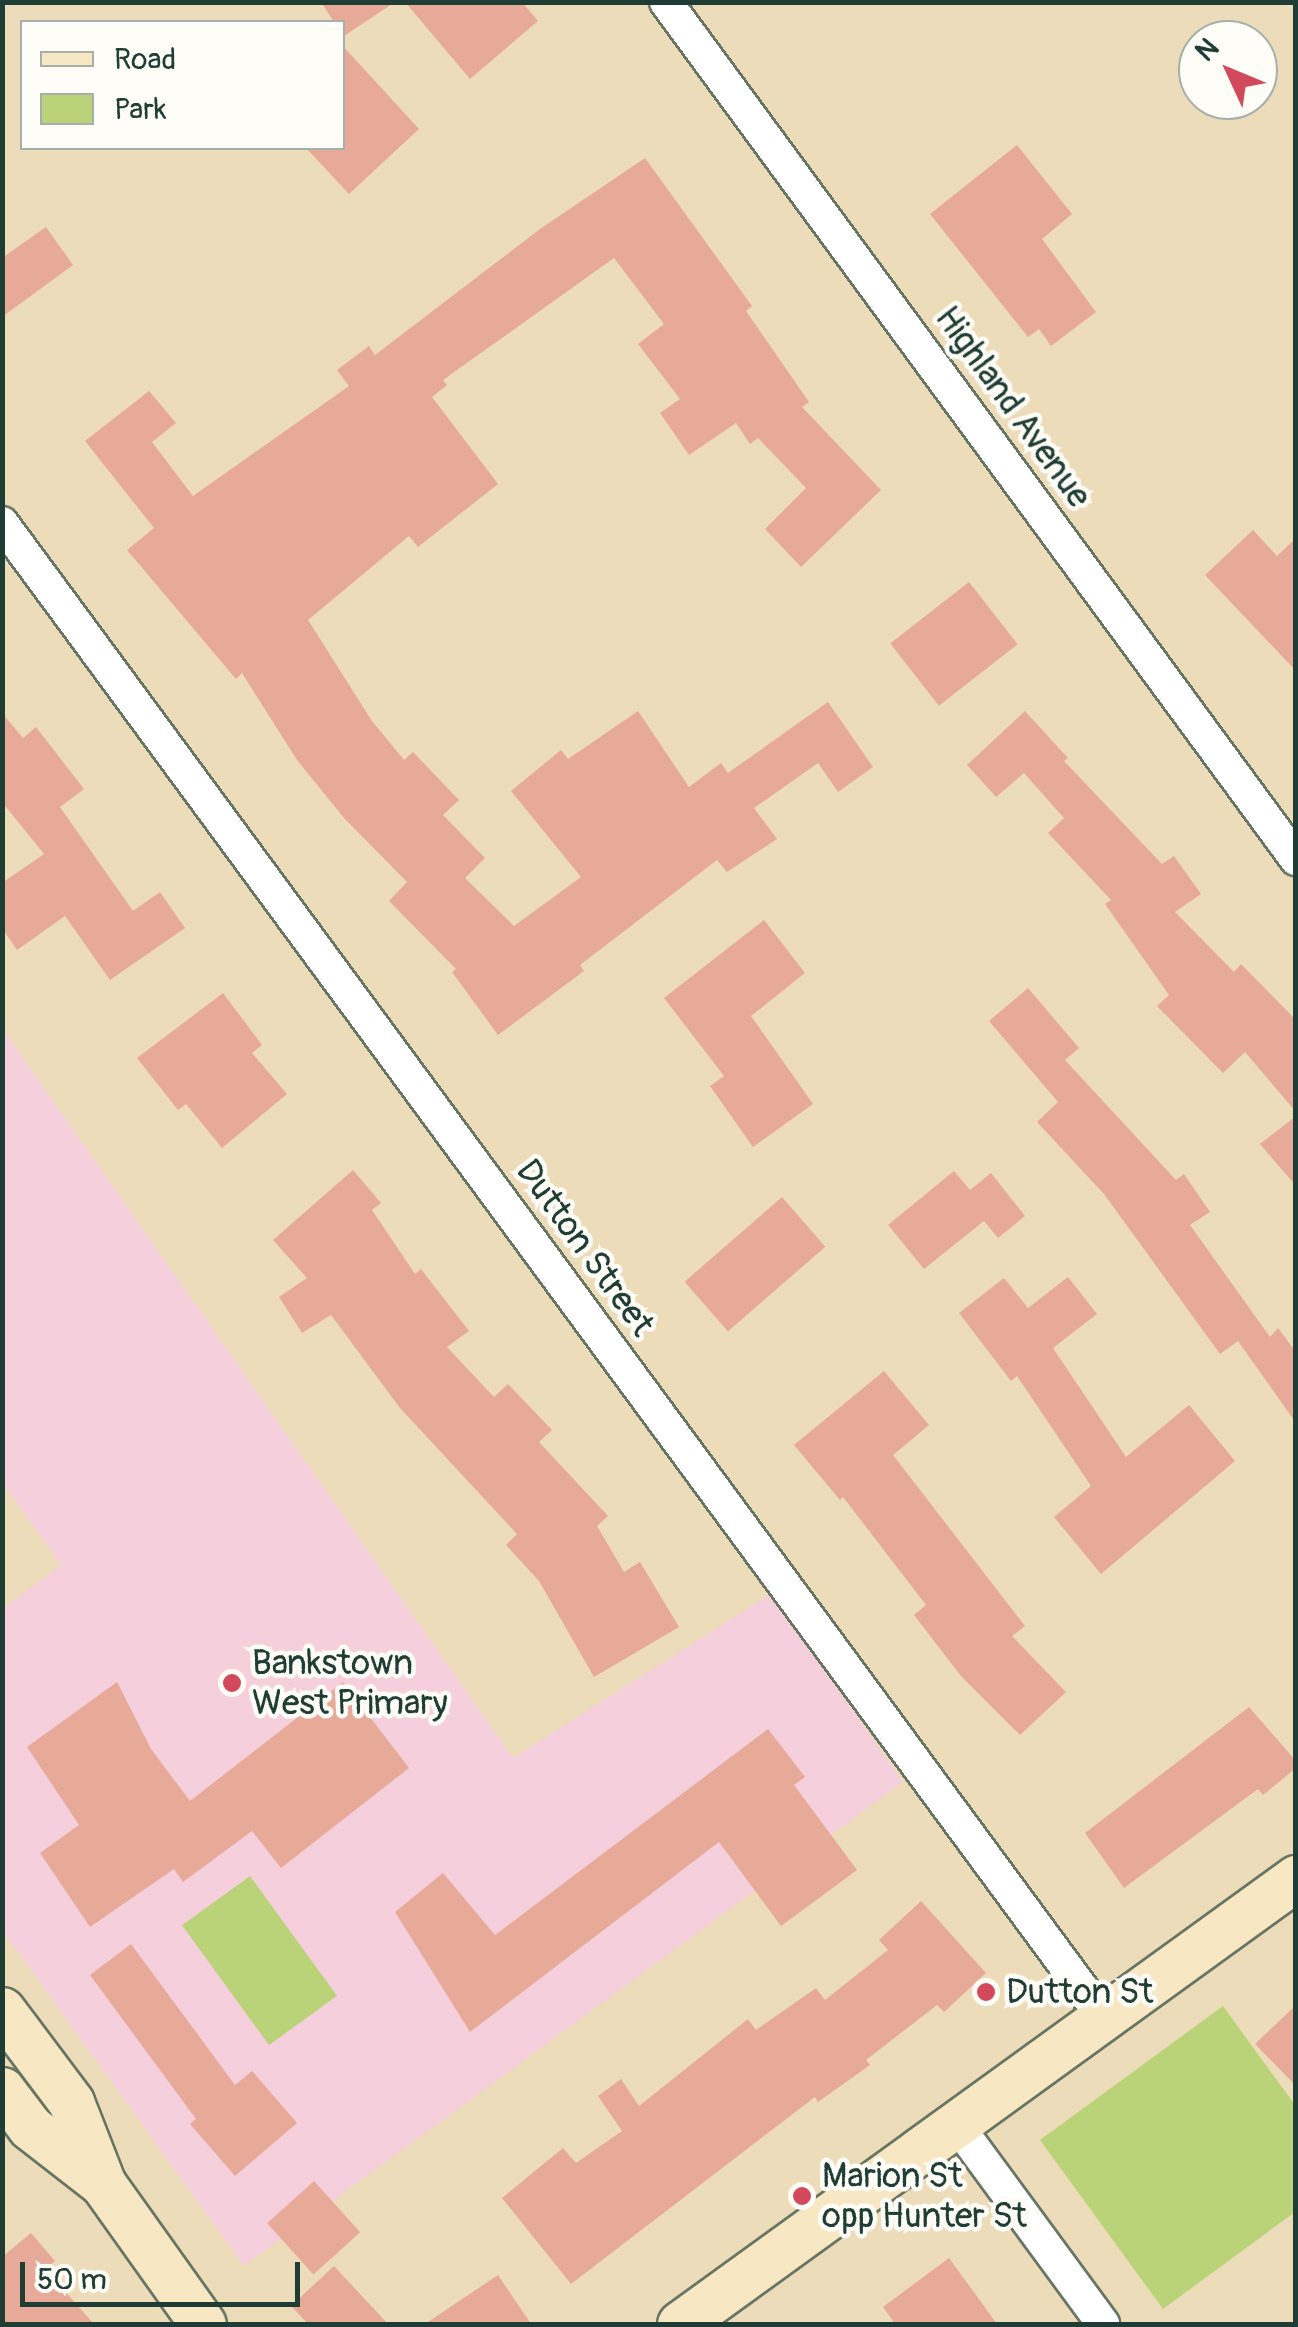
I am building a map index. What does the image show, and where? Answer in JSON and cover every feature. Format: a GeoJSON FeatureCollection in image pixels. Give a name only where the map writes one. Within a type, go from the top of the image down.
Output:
{"type":"FeatureCollection","features":[{"type":"Feature","properties":{"kind":"main road"},"geometry":{"type":"LineString","coordinates":[[680,2324],[1296,1878]]}},
{"type":"Feature","properties":{"kind":"main road"},"geometry":{"type":"LineString","coordinates":[[2,2010],[70,2102],[103,2184],[203,2324]]}},
{"type":"Feature","properties":{"kind":"main road"},"geometry":{"type":"LineString","coordinates":[[2,2090],[30,2127],[103,2184]]}},
{"type":"Feature","properties":{"kind":"street","name":"Highland Avenue"},"geometry":{"type":"LineString","coordinates":[[666,2],[1296,859]]}},
{"type":"Feature","properties":{"kind":"street","name":"Dutton Street"},"geometry":{"type":"LineString","coordinates":[[2,523],[1104,2018]]}},
{"type":"Feature","properties":{"kind":"street"},"geometry":{"type":"LineString","coordinates":[[956,2124],[1103,2324]]}},
{"type":"Feature","properties":{"kind":"shaded area","name":"Bankstown West Primary"},"geometry":{"type":"Polygon","coordinates":[[[2,1028],[513,1758],[772,1593],[903,1782],[244,2266],[3,1931],[3,1608],[61,1565],[3,1483],[2,1028]]]}},
{"type":"Feature","properties":{"kind":"green space"},"geometry":{"type":"Polygon","coordinates":[[[250,1876],[337,1996],[269,2045],[182,1925],[250,1876]]]}},
{"type":"Feature","properties":{"kind":"green space"},"geometry":{"type":"Polygon","coordinates":[[[1223,2006],[1295,2105],[1295,2212],[1163,2309],[1040,2140],[1223,2006]]]}},
{"type":"Feature","properties":{"kind":"building"},"geometry":{"type":"Polygon","coordinates":[[[321,2],[395,2],[345,35],[345,20],[333,20],[321,2]]]}},
{"type":"Feature","properties":{"kind":"building"},"geometry":{"type":"Polygon","coordinates":[[[405,2],[522,2],[538,21],[470,79],[405,2]]]}},
{"type":"Feature","properties":{"kind":"building"},"geometry":{"type":"Polygon","coordinates":[[[345,48],[419,129],[349,194],[308,150],[345,150],[345,48]]]}},
{"type":"Feature","properties":{"kind":"building"},"geometry":{"type":"Polygon","coordinates":[[[1017,145],[1072,214],[1042,239],[1096,312],[1051,346],[1039,329],[1028,337],[930,214],[1017,145]]]}},
{"type":"Feature","properties":{"kind":"building"},"geometry":{"type":"Polygon","coordinates":[[[645,158],[752,306],[746,311],[809,402],[802,407],[881,490],[801,567],[765,529],[806,488],[758,438],[750,444],[736,423],[689,455],[660,413],[680,399],[638,344],[664,324],[614,258],[443,380],[447,385],[432,397],[498,484],[418,547],[409,536],[308,620],[372,721],[404,760],[413,752],[459,800],[443,815],[485,858],[465,878],[514,926],[581,877],[511,791],[561,750],[568,759],[638,711],[689,787],[721,763],[728,773],[828,702],[873,767],[838,792],[818,763],[754,808],[777,839],[727,872],[717,860],[580,965],[584,971],[498,1035],[452,972],[456,969],[389,901],[407,882],[344,818],[297,760],[242,673],[236,679],[127,550],[154,528],[85,441],[149,391],[176,423],[152,442],[193,496],[349,386],[337,370],[369,346],[375,355],[540,229],[645,158]]]}},
{"type":"Feature","properties":{"kind":"building"},"geometry":{"type":"Polygon","coordinates":[[[46,227],[73,265],[2,317],[2,258],[46,227]]]}},
{"type":"Feature","properties":{"kind":"building"},"geometry":{"type":"Polygon","coordinates":[[[1253,530],[1277,556],[1296,538],[1296,671],[1205,575],[1253,530]]]}},
{"type":"Feature","properties":{"kind":"building"},"geometry":{"type":"Polygon","coordinates":[[[969,582],[1018,644],[939,706],[890,644],[969,582]]]}},
{"type":"Feature","properties":{"kind":"building"},"geometry":{"type":"Polygon","coordinates":[[[1025,711],[1068,758],[1064,761],[1162,864],[1174,856],[1201,894],[1175,912],[1234,972],[1241,964],[1296,1020],[1296,1112],[1245,1052],[1223,1073],[1157,1006],[1169,995],[1105,904],[1111,900],[1048,833],[1064,818],[1024,773],[996,797],[967,765],[1025,711]]]}},
{"type":"Feature","properties":{"kind":"building"},"geometry":{"type":"Polygon","coordinates":[[[2,713],[23,738],[36,727],[84,789],[60,807],[133,911],[160,892],[185,928],[110,980],[65,916],[17,950],[2,928],[2,883],[44,854],[2,802],[2,713]]]}},
{"type":"Feature","properties":{"kind":"building"},"geometry":{"type":"Polygon","coordinates":[[[764,920],[805,973],[751,1016],[813,1104],[753,1147],[710,1086],[724,1076],[664,998],[764,920]]]}},
{"type":"Feature","properties":{"kind":"building"},"geometry":{"type":"Polygon","coordinates":[[[1028,988],[1079,1048],[1065,1060],[1176,1180],[1184,1174],[1210,1212],[1190,1225],[1270,1337],[1278,1328],[1296,1352],[1296,1423],[1238,1341],[1220,1354],[1104,1194],[1037,1122],[1058,1102],[989,1021],[1028,988]]]}},
{"type":"Feature","properties":{"kind":"building"},"geometry":{"type":"Polygon","coordinates":[[[223,993],[262,1045],[252,1053],[287,1094],[222,1148],[186,1104],[178,1110],[137,1058],[223,993]]]}},
{"type":"Feature","properties":{"kind":"building"},"geometry":{"type":"Polygon","coordinates":[[[1296,1116],[1296,1186],[1260,1144],[1296,1116]]]}},
{"type":"Feature","properties":{"kind":"building"},"geometry":{"type":"Polygon","coordinates":[[[353,1170],[381,1203],[372,1210],[415,1274],[421,1269],[469,1331],[447,1347],[494,1397],[508,1384],[552,1430],[539,1442],[608,1516],[597,1526],[624,1572],[640,1562],[679,1627],[594,1677],[539,1581],[506,1545],[517,1534],[400,1408],[331,1315],[302,1333],[279,1297],[307,1278],[273,1240],[353,1170]]]}},
{"type":"Feature","properties":{"kind":"building"},"geometry":{"type":"Polygon","coordinates":[[[954,1171],[970,1190],[991,1173],[1025,1216],[998,1238],[984,1221],[924,1269],[888,1225],[954,1171]]]}},
{"type":"Feature","properties":{"kind":"building"},"geometry":{"type":"Polygon","coordinates":[[[782,1197],[825,1247],[728,1331],[685,1282],[782,1197]]]}},
{"type":"Feature","properties":{"kind":"building"},"geometry":{"type":"Polygon","coordinates":[[[1068,1277],[1097,1314],[1053,1348],[1126,1457],[1189,1405],[1235,1461],[1101,1574],[1054,1517],[1091,1486],[1017,1376],[1011,1381],[959,1313],[1004,1278],[1028,1308],[1068,1277]]]}},
{"type":"Feature","properties":{"kind":"building"},"geometry":{"type":"Polygon","coordinates":[[[884,1371],[929,1425],[893,1455],[1025,1626],[1012,1636],[1066,1692],[1020,1735],[961,1676],[914,1615],[926,1605],[843,1497],[840,1500],[794,1445],[884,1371]]]}},
{"type":"Feature","properties":{"kind":"building"},"geometry":{"type":"Polygon","coordinates":[[[117,1682],[151,1749],[190,1801],[343,1682],[409,1768],[281,1868],[252,1831],[183,1882],[174,1869],[90,1927],[40,1853],[79,1825],[27,1747],[117,1682]]]}},
{"type":"Feature","properties":{"kind":"building"},"geometry":{"type":"Polygon","coordinates":[[[1249,1707],[1296,1761],[1296,1768],[1263,1795],[1258,1789],[1124,1888],[1085,1833],[1249,1707]]]}},
{"type":"Feature","properties":{"kind":"building"},"geometry":{"type":"Polygon","coordinates":[[[768,1729],[805,1777],[794,1785],[857,1870],[781,1926],[719,1842],[470,2032],[395,1912],[443,1873],[495,1935],[768,1729]]]}},
{"type":"Feature","properties":{"kind":"building"},"geometry":{"type":"Polygon","coordinates":[[[921,1901],[986,1973],[944,2012],[937,2005],[866,2060],[870,2065],[818,2102],[815,2097],[571,2284],[502,2198],[563,2148],[576,2163],[622,2131],[598,2096],[621,2079],[639,2106],[748,2019],[756,2030],[816,1988],[825,2000],[888,1950],[879,1940],[921,1901]]]}},
{"type":"Feature","properties":{"kind":"building"},"geometry":{"type":"Polygon","coordinates":[[[131,1944],[235,2085],[252,2071],[297,2123],[235,2176],[190,2124],[196,2119],[90,1975],[131,1944]]]}},
{"type":"Feature","properties":{"kind":"building"},"geometry":{"type":"Polygon","coordinates":[[[1296,2005],[1296,2086],[1255,2044],[1296,2005]]]}},
{"type":"Feature","properties":{"kind":"building"},"geometry":{"type":"Polygon","coordinates":[[[314,2181],[360,2232],[313,2274],[267,2223],[314,2181]]]}},
{"type":"Feature","properties":{"kind":"building"},"geometry":{"type":"Polygon","coordinates":[[[31,2233],[55,2261],[45,2269],[94,2324],[2,2324],[2,2257],[31,2233]]]}},
{"type":"Feature","properties":{"kind":"building"},"geometry":{"type":"Polygon","coordinates":[[[949,2258],[997,2324],[895,2324],[883,2307],[949,2258]]]}},
{"type":"Feature","properties":{"kind":"building"},"geometry":{"type":"Polygon","coordinates":[[[334,2266],[388,2324],[308,2324],[291,2306],[334,2266]]]}},
{"type":"Feature","properties":{"kind":"building"},"geometry":{"type":"Polygon","coordinates":[[[498,2275],[531,2324],[425,2324],[498,2275]]]}},
{"type":"Feature","properties":{"kind":"place","name":"Bankstown West Primary"},"geometry":{"type":"Point","coordinates":[232,1683]}},
{"type":"Feature","properties":{"kind":"place","name":"Dutton St"},"geometry":{"type":"Point","coordinates":[986,1992]}},
{"type":"Feature","properties":{"kind":"place","name":"Marion St opp Hunter St"},"geometry":{"type":"Point","coordinates":[802,2196]}}]}
